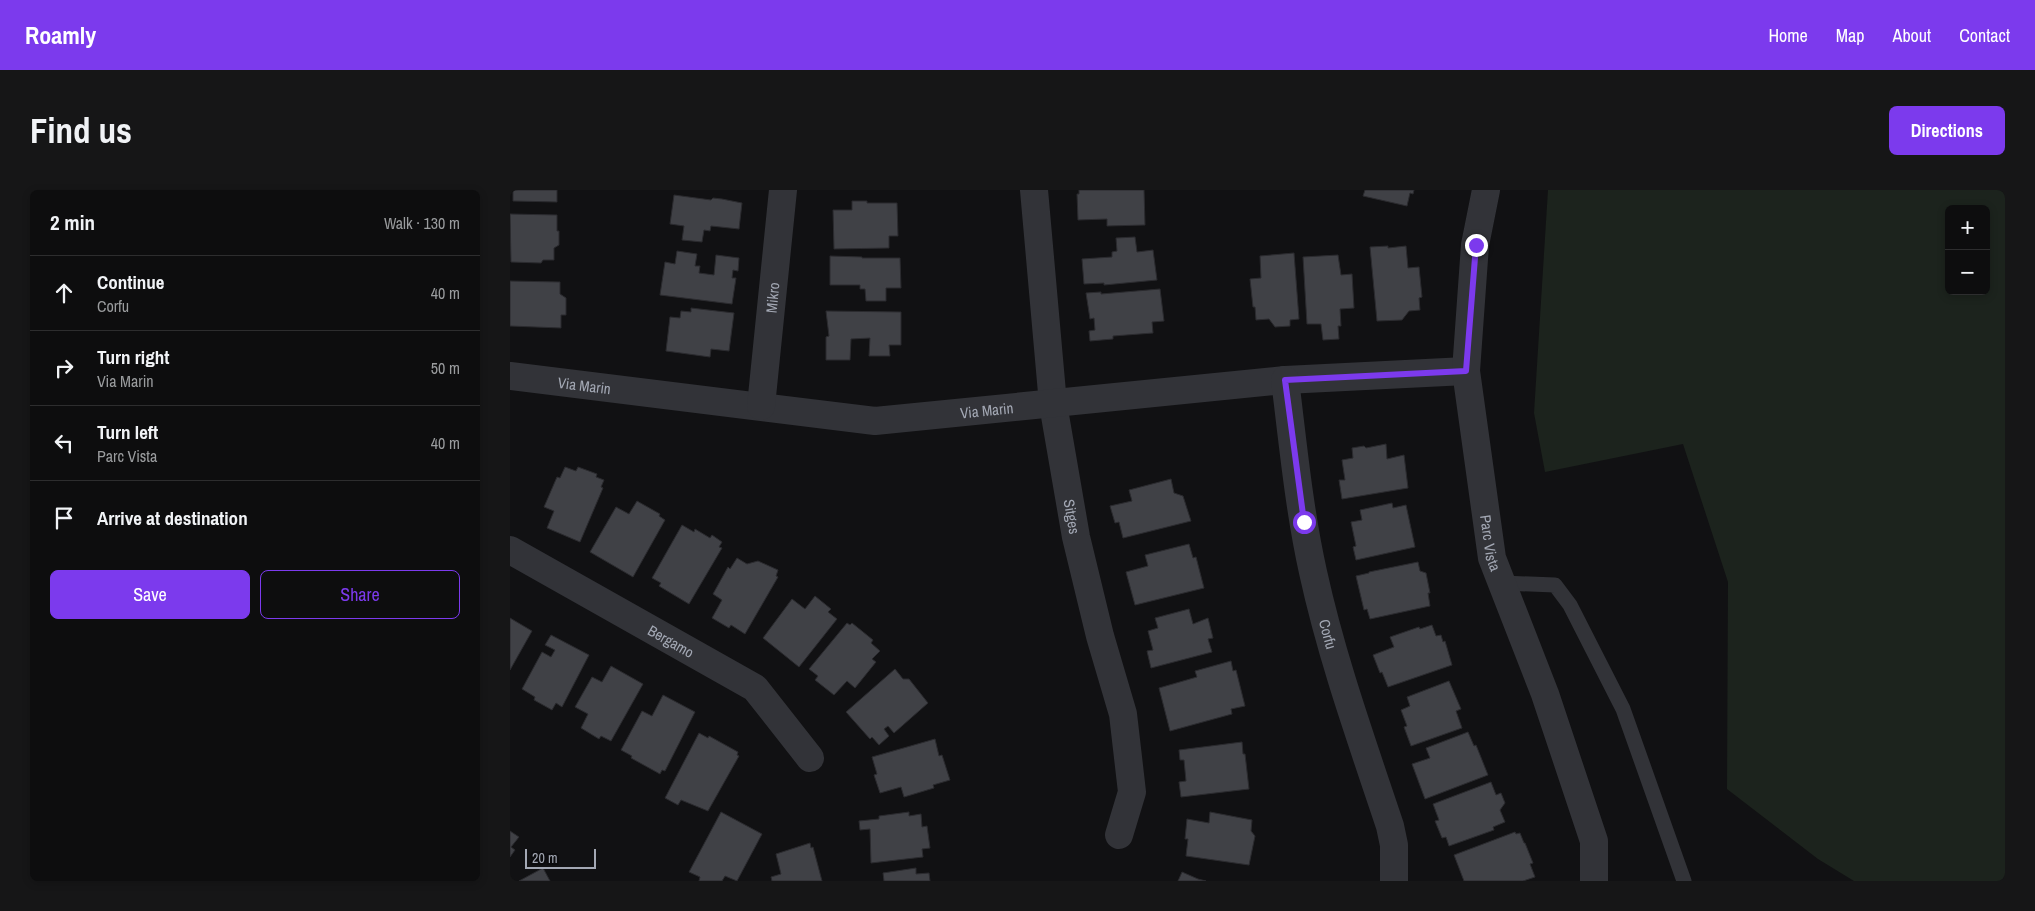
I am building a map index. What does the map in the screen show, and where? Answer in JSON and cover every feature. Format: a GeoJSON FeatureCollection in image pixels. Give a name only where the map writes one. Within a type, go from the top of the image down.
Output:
{"type":"FeatureCollection","features":[{"type":"Feature","properties":{"kind":"street","name":"Mikro"},"geometry":{"type":"LineString","coordinates":[[761,406],[783,190]]}},
{"type":"Feature","properties":{"kind":"street","name":"Sitges"},"geometry":{"type":"LineString","coordinates":[[1034,190],[1053,404],[1076,537],[1100,636],[1123,714],[1132,792],[1119,835]]}},
{"type":"Feature","properties":{"kind":"street","name":"Parc Vista"},"geometry":{"type":"LineString","coordinates":[[1486,190],[1476,245],[1466,371],[1492,558],[1546,694],[1594,841],[1594,881]]}},
{"type":"Feature","properties":{"kind":"street","name":"Via Marin"},"geometry":{"type":"LineString","coordinates":[[510,376],[875,421],[1285,380],[1466,371]]}},
{"type":"Feature","properties":{"kind":"street","name":"Corfu"},"geometry":{"type":"LineString","coordinates":[[1285,380],[1304,522],[1313,571],[1340,680],[1390,826],[1394,845],[1394,881]]}},
{"type":"Feature","properties":{"kind":"street","name":"Bergamo"},"geometry":{"type":"LineString","coordinates":[[510,550],[755,688],[810,758]]}},
{"type":"Feature","properties":{"kind":"lane"},"geometry":{"type":"LineString","coordinates":[[1502,583],[1555,585],[1570,605],[1623,709],[1684,881]]}},
{"type":"Feature","properties":{"kind":"shaded area"},"geometry":{"type":"Polygon","coordinates":[[[1548,190],[2005,190],[2005,881],[1854,881],[1818,859],[1727,789],[1728,582],[1683,444],[1545,472],[1534,413],[1548,190]]]}},
{"type":"Feature","properties":{"kind":"building"},"geometry":{"type":"Polygon","coordinates":[[[510,190],[557,190],[557,202],[513,201],[513,191],[510,190]]]}},
{"type":"Feature","properties":{"kind":"building"},"geometry":{"type":"Polygon","coordinates":[[[1079,190],[1144,190],[1145,225],[1107,226],[1107,219],[1078,220],[1077,194],[1079,194],[1079,190]]]}},
{"type":"Feature","properties":{"kind":"building"},"geometry":{"type":"Polygon","coordinates":[[[1365,190],[1414,190],[1413,194],[1410,193],[1407,206],[1363,196],[1365,190]]]}},
{"type":"Feature","properties":{"kind":"building"},"geometry":{"type":"Polygon","coordinates":[[[674,195],[711,200],[713,198],[722,199],[742,203],[739,229],[711,226],[710,231],[704,230],[702,242],[682,240],[684,226],[670,224],[674,195]]]}},
{"type":"Feature","properties":{"kind":"building"},"geometry":{"type":"Polygon","coordinates":[[[852,201],[897,203],[898,236],[889,236],[889,248],[834,249],[833,210],[852,210],[852,201]]]}},
{"type":"Feature","properties":{"kind":"building"},"geometry":{"type":"Polygon","coordinates":[[[510,214],[557,215],[559,245],[554,248],[554,260],[543,260],[541,263],[511,262],[510,214]]]}},
{"type":"Feature","properties":{"kind":"building"},"geometry":{"type":"Polygon","coordinates":[[[1135,237],[1137,252],[1153,250],[1157,280],[1104,285],[1104,283],[1084,284],[1082,259],[1112,257],[1112,252],[1117,251],[1116,238],[1135,237]]]}},
{"type":"Feature","properties":{"kind":"building"},"geometry":{"type":"Polygon","coordinates":[[[1388,246],[1388,248],[1406,246],[1408,268],[1419,267],[1422,297],[1419,298],[1420,310],[1409,311],[1402,320],[1377,321],[1370,247],[1388,246]]]}},
{"type":"Feature","properties":{"kind":"building"},"geometry":{"type":"Polygon","coordinates":[[[677,251],[697,254],[695,266],[700,266],[699,273],[714,275],[716,255],[739,258],[738,271],[733,270],[732,278],[736,278],[732,304],[660,295],[665,262],[675,264],[677,251]]]}},
{"type":"Feature","properties":{"kind":"building"},"geometry":{"type":"Polygon","coordinates":[[[1294,253],[1299,319],[1290,320],[1290,326],[1275,327],[1269,319],[1256,320],[1250,279],[1261,278],[1260,256],[1294,253]]]}},
{"type":"Feature","properties":{"kind":"building"},"geometry":{"type":"Polygon","coordinates":[[[1338,255],[1341,275],[1352,274],[1354,308],[1340,309],[1341,326],[1338,326],[1339,339],[1323,340],[1321,324],[1307,324],[1303,257],[1338,255]]]}},
{"type":"Feature","properties":{"kind":"building"},"geometry":{"type":"Polygon","coordinates":[[[830,256],[900,258],[901,288],[886,288],[886,301],[866,301],[865,289],[860,289],[860,285],[830,285],[830,256]]]}},
{"type":"Feature","properties":{"kind":"building"},"geometry":{"type":"Polygon","coordinates":[[[510,281],[560,282],[560,294],[566,298],[566,315],[561,315],[561,328],[510,326],[510,281]]]}},
{"type":"Feature","properties":{"kind":"building"},"geometry":{"type":"Polygon","coordinates":[[[1160,289],[1164,321],[1152,322],[1153,333],[1113,336],[1113,339],[1090,341],[1089,331],[1095,330],[1094,318],[1090,319],[1086,293],[1101,292],[1101,294],[1160,289]]]}},
{"type":"Feature","properties":{"kind":"building"},"geometry":{"type":"Polygon","coordinates":[[[691,308],[734,313],[729,351],[711,349],[710,357],[666,351],[670,317],[680,318],[681,311],[691,312],[691,308]]]}},
{"type":"Feature","properties":{"kind":"building"},"geometry":{"type":"Polygon","coordinates":[[[826,311],[901,312],[901,345],[889,345],[890,356],[869,356],[870,338],[851,339],[850,360],[826,360],[826,337],[829,336],[826,311]]]}},
{"type":"Feature","properties":{"kind":"building"},"geometry":{"type":"Polygon","coordinates":[[[1386,444],[1387,459],[1404,455],[1408,488],[1342,499],[1339,480],[1345,480],[1342,460],[1353,458],[1352,448],[1364,446],[1366,448],[1386,444]]]}},
{"type":"Feature","properties":{"kind":"building"},"geometry":{"type":"Polygon","coordinates":[[[565,467],[576,471],[578,467],[597,474],[596,477],[604,480],[601,487],[603,488],[580,542],[547,528],[554,511],[544,507],[557,477],[560,478],[565,467]]]}},
{"type":"Feature","properties":{"kind":"building"},"geometry":{"type":"Polygon","coordinates":[[[1171,479],[1174,493],[1183,496],[1191,521],[1123,538],[1119,522],[1115,523],[1110,506],[1132,501],[1129,490],[1171,479]]]}},
{"type":"Feature","properties":{"kind":"building"},"geometry":{"type":"Polygon","coordinates":[[[637,501],[660,514],[659,516],[665,520],[633,577],[590,552],[616,507],[629,514],[637,501]]]}},
{"type":"Feature","properties":{"kind":"building"},"geometry":{"type":"Polygon","coordinates":[[[1392,503],[1393,508],[1406,505],[1415,547],[1356,560],[1353,547],[1356,546],[1351,522],[1362,520],[1360,510],[1392,503]]]}},
{"type":"Feature","properties":{"kind":"building"},"geometry":{"type":"Polygon","coordinates":[[[682,525],[694,532],[695,529],[710,538],[712,535],[722,542],[719,547],[722,548],[689,604],[659,586],[661,583],[652,578],[682,525]]]}},
{"type":"Feature","properties":{"kind":"building"},"geometry":{"type":"Polygon","coordinates":[[[1189,544],[1193,558],[1196,557],[1204,588],[1135,605],[1126,572],[1148,566],[1145,555],[1189,544]]]}},
{"type":"Feature","properties":{"kind":"building"},"geometry":{"type":"Polygon","coordinates":[[[737,558],[747,564],[758,561],[778,570],[776,576],[778,577],[745,634],[731,625],[729,628],[712,618],[722,600],[713,594],[728,567],[730,569],[737,558]]]}},
{"type":"Feature","properties":{"kind":"building"},"geometry":{"type":"Polygon","coordinates":[[[1418,562],[1420,571],[1426,573],[1430,593],[1428,593],[1430,606],[1370,619],[1367,609],[1364,610],[1356,576],[1418,562]]]}},
{"type":"Feature","properties":{"kind":"building"},"geometry":{"type":"Polygon","coordinates":[[[815,596],[831,609],[828,612],[837,619],[799,667],[763,638],[792,599],[805,609],[815,596]]]}},
{"type":"Feature","properties":{"kind":"building"},"geometry":{"type":"Polygon","coordinates":[[[1189,609],[1193,624],[1208,618],[1213,638],[1208,639],[1212,652],[1151,668],[1147,651],[1153,650],[1148,631],[1158,628],[1155,618],[1189,609]]]}},
{"type":"Feature","properties":{"kind":"building"},"geometry":{"type":"Polygon","coordinates":[[[510,618],[532,631],[510,670],[510,618]]]}},
{"type":"Feature","properties":{"kind":"building"},"geometry":{"type":"Polygon","coordinates":[[[847,623],[850,625],[852,623],[873,640],[871,643],[880,651],[872,659],[876,662],[855,688],[847,681],[834,695],[815,680],[818,676],[809,669],[847,623]]]}},
{"type":"Feature","properties":{"kind":"building"},"geometry":{"type":"Polygon","coordinates":[[[1432,625],[1436,636],[1441,635],[1443,642],[1445,641],[1452,665],[1388,687],[1373,655],[1394,647],[1390,637],[1419,627],[1420,629],[1432,625]]]}},
{"type":"Feature","properties":{"kind":"building"},"geometry":{"type":"Polygon","coordinates":[[[551,635],[589,655],[562,707],[556,703],[552,710],[534,700],[535,697],[522,689],[542,652],[551,657],[555,650],[545,645],[551,635]]]}},
{"type":"Feature","properties":{"kind":"building"},"geometry":{"type":"Polygon","coordinates":[[[1231,661],[1233,671],[1236,670],[1245,706],[1231,709],[1232,714],[1170,731],[1159,688],[1197,677],[1195,671],[1231,661]]]}},
{"type":"Feature","properties":{"kind":"building"},"geometry":{"type":"Polygon","coordinates":[[[611,666],[643,684],[611,741],[601,736],[599,739],[581,728],[588,714],[575,707],[592,677],[602,682],[611,666]]]}},
{"type":"Feature","properties":{"kind":"building"},"geometry":{"type":"Polygon","coordinates":[[[895,669],[903,679],[909,679],[928,703],[894,733],[888,726],[884,729],[889,736],[879,745],[872,737],[870,739],[846,712],[895,669]]]}},
{"type":"Feature","properties":{"kind":"building"},"geometry":{"type":"Polygon","coordinates":[[[1449,681],[1461,709],[1456,711],[1462,728],[1411,746],[1404,727],[1407,726],[1401,710],[1410,706],[1407,697],[1449,681]]]}},
{"type":"Feature","properties":{"kind":"building"},"geometry":{"type":"Polygon","coordinates":[[[663,695],[695,712],[665,771],[662,770],[660,774],[631,758],[632,756],[621,750],[642,711],[652,716],[663,695]]]}},
{"type":"Feature","properties":{"kind":"building"},"geometry":{"type":"Polygon","coordinates":[[[1468,732],[1474,746],[1476,745],[1488,775],[1425,799],[1412,764],[1430,758],[1426,748],[1468,732]]]}},
{"type":"Feature","properties":{"kind":"building"},"geometry":{"type":"Polygon","coordinates":[[[699,733],[708,738],[709,736],[738,752],[737,755],[739,756],[708,811],[681,800],[678,805],[665,798],[699,733]]]}},
{"type":"Feature","properties":{"kind":"building"},"geometry":{"type":"Polygon","coordinates":[[[935,739],[939,756],[942,755],[950,780],[933,785],[934,788],[904,797],[901,787],[880,793],[874,775],[877,774],[872,757],[935,739]]]}},
{"type":"Feature","properties":{"kind":"building"},"geometry":{"type":"Polygon","coordinates":[[[1242,742],[1249,789],[1181,797],[1179,782],[1186,781],[1184,760],[1180,760],[1179,750],[1242,742]]]}},
{"type":"Feature","properties":{"kind":"building"},"geometry":{"type":"Polygon","coordinates":[[[1491,782],[1496,795],[1501,793],[1505,803],[1500,810],[1505,822],[1493,827],[1494,830],[1449,846],[1446,837],[1442,838],[1435,821],[1439,820],[1433,804],[1491,782]]]}},
{"type":"Feature","properties":{"kind":"building"},"geometry":{"type":"Polygon","coordinates":[[[721,812],[762,834],[737,881],[725,876],[722,881],[699,881],[700,877],[689,872],[721,812]]]}},
{"type":"Feature","properties":{"kind":"building"},"geometry":{"type":"Polygon","coordinates":[[[909,812],[909,816],[921,814],[922,827],[927,826],[930,848],[922,849],[923,857],[871,863],[870,829],[860,830],[859,821],[879,819],[879,816],[909,812]]]}},
{"type":"Feature","properties":{"kind":"building"},"geometry":{"type":"Polygon","coordinates":[[[1210,812],[1252,820],[1251,831],[1255,836],[1249,865],[1186,856],[1188,839],[1185,839],[1187,819],[1209,823],[1210,812]]]}},
{"type":"Feature","properties":{"kind":"building"},"geometry":{"type":"Polygon","coordinates":[[[510,831],[519,837],[511,847],[515,850],[510,857],[510,831]]]}},
{"type":"Feature","properties":{"kind":"building"},"geometry":{"type":"Polygon","coordinates":[[[1515,832],[1516,834],[1520,833],[1525,843],[1533,863],[1530,864],[1535,877],[1523,881],[1464,881],[1454,855],[1515,832]]]}},
{"type":"Feature","properties":{"kind":"building"},"geometry":{"type":"Polygon","coordinates":[[[810,843],[811,848],[813,847],[822,881],[772,881],[771,877],[781,874],[776,854],[810,843]]]}},
{"type":"Feature","properties":{"kind":"building"},"geometry":{"type":"Polygon","coordinates":[[[543,868],[550,881],[519,881],[543,868]]]}},
{"type":"Feature","properties":{"kind":"building"},"geometry":{"type":"Polygon","coordinates":[[[916,868],[916,874],[929,873],[930,881],[884,881],[883,873],[916,868]]]}},
{"type":"Feature","properties":{"kind":"building"},"geometry":{"type":"Polygon","coordinates":[[[1182,872],[1198,879],[1206,881],[1178,881],[1182,872]]]}},
{"type":"Feature","properties":{"kind":"route"},"geometry":{"type":"LineString","coordinates":[[1304,522],[1285,380],[1466,371],[1476,245]]}}]}
